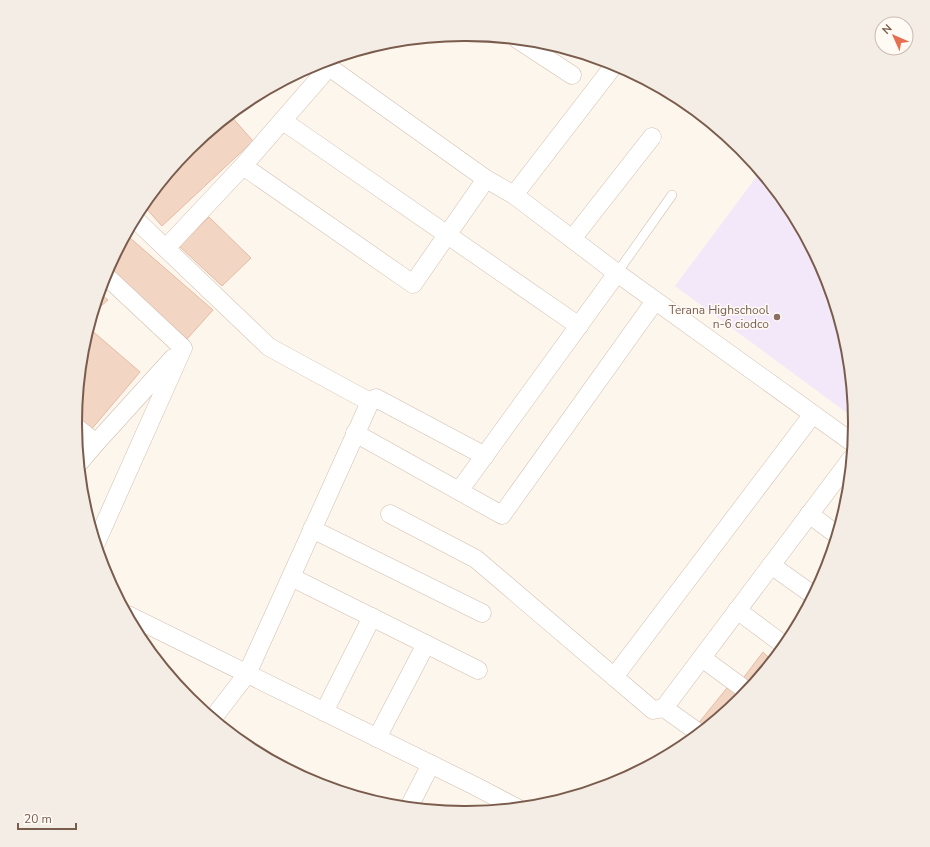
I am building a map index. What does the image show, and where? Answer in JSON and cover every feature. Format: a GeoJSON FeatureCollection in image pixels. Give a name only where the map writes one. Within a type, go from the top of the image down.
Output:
{"type":"FeatureCollection","features":[{"type":"Feature","properties":{"kind":"street"},"geometry":{"type":"LineString","coordinates":[[528,46],[572,75]]}},
{"type":"Feature","properties":{"kind":"street"},"geometry":{"type":"LineString","coordinates":[[329,66],[486,179],[514,195],[617,273],[847,439]]}},
{"type":"Feature","properties":{"kind":"street"},"geometry":{"type":"LineString","coordinates":[[166,248],[243,166],[282,121],[322,69]]}},
{"type":"Feature","properties":{"kind":"street"},"geometry":{"type":"LineString","coordinates":[[514,195],[611,70]]}},
{"type":"Feature","properties":{"kind":"street"},"geometry":{"type":"LineString","coordinates":[[282,121],[579,326]]}},
{"type":"Feature","properties":{"kind":"street"},"geometry":{"type":"LineString","coordinates":[[572,239],[652,136]]}},
{"type":"Feature","properties":{"kind":"street"},"geometry":{"type":"LineString","coordinates":[[243,166],[413,284],[486,179]]}},
{"type":"Feature","properties":{"kind":"street"},"geometry":{"type":"LineString","coordinates":[[139,223],[269,347],[370,402]]}},
{"type":"Feature","properties":{"kind":"street"},"geometry":{"type":"LineString","coordinates":[[459,491],[617,273]]}},
{"type":"Feature","properties":{"kind":"street"},"geometry":{"type":"LineString","coordinates":[[111,280],[183,348]]}},
{"type":"Feature","properties":{"kind":"street"},"geometry":{"type":"LineString","coordinates":[[356,434],[502,515],[655,300]]}},
{"type":"Feature","properties":{"kind":"street"},"geometry":{"type":"LineString","coordinates":[[84,457],[183,348]]}},
{"type":"Feature","properties":{"kind":"street"},"geometry":{"type":"LineString","coordinates":[[100,535],[183,348]]}},
{"type":"Feature","properties":{"kind":"street"},"geometry":{"type":"LineString","coordinates":[[216,714],[247,674],[370,402],[376,398],[485,456]]}},
{"type":"Feature","properties":{"kind":"street"},"geometry":{"type":"LineString","coordinates":[[614,677],[813,414]]}},
{"type":"Feature","properties":{"kind":"street"},"geometry":{"type":"LineString","coordinates":[[82,432],[96,443]]}},
{"type":"Feature","properties":{"kind":"street"},"geometry":{"type":"LineString","coordinates":[[390,514],[476,559],[653,710],[664,708],[845,467]]}},
{"type":"Feature","properties":{"kind":"street"},"geometry":{"type":"LineString","coordinates":[[810,514],[832,531]]}},
{"type":"Feature","properties":{"kind":"street"},"geometry":{"type":"LineString","coordinates":[[312,530],[482,613]]}},
{"type":"Feature","properties":{"kind":"street"},"geometry":{"type":"LineString","coordinates":[[771,565],[809,592]]}},
{"type":"Feature","properties":{"kind":"street"},"geometry":{"type":"LineString","coordinates":[[291,577],[478,670]]}},
{"type":"Feature","properties":{"kind":"street"},"geometry":{"type":"LineString","coordinates":[[737,610],[779,642]]}},
{"type":"Feature","properties":{"kind":"street"},"geometry":{"type":"LineString","coordinates":[[324,712],[372,617]]}},
{"type":"Feature","properties":{"kind":"street"},"geometry":{"type":"LineString","coordinates":[[137,619],[508,804]]}},
{"type":"Feature","properties":{"kind":"street"},"geometry":{"type":"LineString","coordinates":[[377,738],[426,644]]}},
{"type":"Feature","properties":{"kind":"street"},"geometry":{"type":"LineString","coordinates":[[702,658],[742,687]]}},
{"type":"Feature","properties":{"kind":"street"},"geometry":{"type":"LineString","coordinates":[[664,708],[694,730]]}},
{"type":"Feature","properties":{"kind":"street"},"geometry":{"type":"LineString","coordinates":[[411,802],[431,764]]}},
{"type":"Feature","properties":{"kind":"lane"},"geometry":{"type":"LineString","coordinates":[[617,273],[672,196]]}},
{"type":"Feature","properties":{"kind":"shaded area","name":"Terana Highschool n-6 ciodco"},"geometry":{"type":"Polygon","coordinates":[[[757,176],[783,211],[796,232],[818,277],[827,301],[840,349],[847,398],[848,413],[675,286],[757,176]]]}},
{"type":"Feature","properties":{"kind":"building"},"geometry":{"type":"Polygon","coordinates":[[[233,119],[253,141],[162,226],[148,210],[177,171],[213,136],[233,119]]]}},
{"type":"Feature","properties":{"kind":"building"},"geometry":{"type":"Polygon","coordinates":[[[209,217],[251,258],[222,286],[179,246],[209,217]]]}},
{"type":"Feature","properties":{"kind":"building"},"geometry":{"type":"Polygon","coordinates":[[[131,238],[213,310],[187,339],[113,274],[131,238]]]}},
{"type":"Feature","properties":{"kind":"building"},"geometry":{"type":"Polygon","coordinates":[[[104,297],[108,300],[102,305],[104,297]]]}},
{"type":"Feature","properties":{"kind":"building"},"geometry":{"type":"Polygon","coordinates":[[[94,332],[140,372],[90,431],[82,423],[83,398],[90,349],[94,332]]]}},
{"type":"Feature","properties":{"kind":"building"},"geometry":{"type":"Polygon","coordinates":[[[763,652],[768,657],[753,676],[745,684],[741,681],[763,652]]]}},
{"type":"Feature","properties":{"kind":"building"},"geometry":{"type":"Polygon","coordinates":[[[731,683],[739,690],[699,726],[697,725],[731,683]]]}},
{"type":"Feature","properties":{"kind":"place","name":"Terana Highschool n-6 ciodco"},"geometry":{"type":"Point","coordinates":[777,317]}}]}
